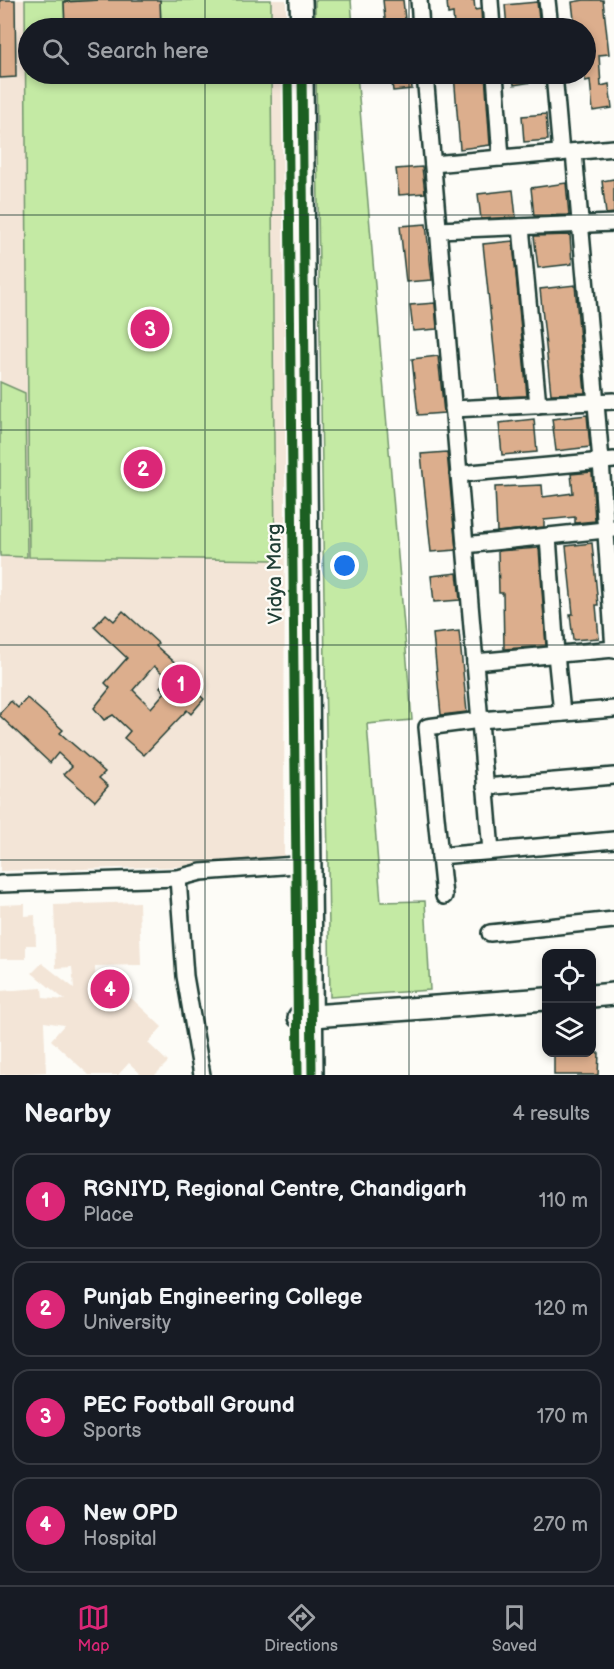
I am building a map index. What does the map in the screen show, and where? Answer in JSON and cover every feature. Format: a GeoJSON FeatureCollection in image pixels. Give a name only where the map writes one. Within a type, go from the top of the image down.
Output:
{"type":"FeatureCollection","features":[{"type":"Feature","properties":{"kind":"main road"},"geometry":{"type":"LineString","coordinates":[[287,0],[287,18]]}},
{"type":"Feature","properties":{"kind":"main road"},"geometry":{"type":"LineString","coordinates":[[301,0],[302,18]]}},
{"type":"Feature","properties":{"kind":"main road","name":"Vidya Marg"},"geometry":{"type":"LineString","coordinates":[[288,84],[296,865],[304,1016],[312,1075]]}},
{"type":"Feature","properties":{"kind":"main road","name":"Vidya Marg"},"geometry":{"type":"LineString","coordinates":[[298,1075],[304,1016],[302,84]]}},
{"type":"Feature","properties":{"kind":"main road"},"geometry":{"type":"LineString","coordinates":[[596,996],[614,994]]}},
{"type":"Feature","properties":{"kind":"main road"},"geometry":{"type":"LineString","coordinates":[[304,1016],[542,999]]}},
{"type":"Feature","properties":{"kind":"street"},"geometry":{"type":"LineString","coordinates":[[419,0],[420,18]]}},
{"type":"Feature","properties":{"kind":"street"},"geometry":{"type":"LineString","coordinates":[[490,0],[491,18]]}},
{"type":"Feature","properties":{"kind":"street"},"geometry":{"type":"LineString","coordinates":[[547,0],[549,18]]}},
{"type":"Feature","properties":{"kind":"street"},"geometry":{"type":"LineString","coordinates":[[426,84],[491,851]]}},
{"type":"Feature","properties":{"kind":"street"},"geometry":{"type":"LineString","coordinates":[[496,84],[501,158]]}},
{"type":"Feature","properties":{"kind":"street"},"geometry":{"type":"LineString","coordinates":[[475,662],[614,650],[607,460],[595,402],[580,225],[556,84]]}},
{"type":"Feature","properties":{"kind":"street"},"geometry":{"type":"LineString","coordinates":[[433,164],[614,148]]}},
{"type":"Feature","properties":{"kind":"street"},"geometry":{"type":"LineString","coordinates":[[438,230],[614,223]]}},
{"type":"Feature","properties":{"kind":"street"},"geometry":{"type":"LineString","coordinates":[[520,227],[538,405]]}},
{"type":"Feature","properties":{"kind":"street"},"geometry":{"type":"LineString","coordinates":[[453,410],[614,401]]}},
{"type":"Feature","properties":{"kind":"street"},"geometry":{"type":"LineString","coordinates":[[459,474],[607,460]]}},
{"type":"Feature","properties":{"kind":"street"},"geometry":{"type":"LineString","coordinates":[[465,545],[610,530]]}},
{"type":"Feature","properties":{"kind":"street"},"geometry":{"type":"LineString","coordinates":[[548,536],[562,714]]}},
{"type":"Feature","properties":{"kind":"street"},"geometry":{"type":"LineString","coordinates":[[444,896],[427,727],[480,720],[614,709]]}},
{"type":"Feature","properties":{"kind":"street"},"geometry":{"type":"LineString","coordinates":[[485,787],[614,776]]}},
{"type":"Feature","properties":{"kind":"street"},"geometry":{"type":"LineString","coordinates":[[440,856],[614,840]]}},
{"type":"Feature","properties":{"kind":"street"},"geometry":{"type":"LineString","coordinates":[[0,884],[178,878],[201,872],[296,865]]}},
{"type":"Feature","properties":{"kind":"street"},"geometry":{"type":"LineString","coordinates":[[178,878],[185,976],[202,1075]]}},
{"type":"Feature","properties":{"kind":"street"},"geometry":{"type":"LineString","coordinates":[[490,933],[614,920]]}},
{"type":"Feature","properties":{"kind":"shaded area"},"geometry":{"type":"Polygon","coordinates":[[[0,0],[286,0],[286,18],[18,18],[18,84],[286,84],[284,864],[0,871],[0,0]]]}},
{"type":"Feature","properties":{"kind":"shaded area"},"geometry":{"type":"Polygon","coordinates":[[[139,902],[141,965],[95,966],[95,992],[109,977],[162,1027],[148,1043],[168,1062],[155,1075],[142,1075],[129,1063],[118,1075],[89,1075],[51,1040],[64,1025],[44,1022],[46,1072],[0,1075],[0,991],[42,988],[43,998],[65,1000],[32,973],[42,963],[74,988],[72,967],[56,968],[54,905],[139,902]]]}},
{"type":"Feature","properties":{"kind":"shaded area"},"geometry":{"type":"Polygon","coordinates":[[[25,904],[25,916],[35,915],[36,945],[26,945],[26,959],[0,959],[0,905],[25,904]]]}},
{"type":"Feature","properties":{"kind":"green space"},"geometry":{"type":"Polygon","coordinates":[[[25,0],[101,0],[64,2],[65,18],[25,18],[25,0]]]}},
{"type":"Feature","properties":{"kind":"green space"},"geometry":{"type":"Polygon","coordinates":[[[160,0],[271,0],[271,18],[161,18],[160,0]]]}},
{"type":"Feature","properties":{"kind":"green space"},"geometry":{"type":"Polygon","coordinates":[[[315,0],[351,0],[352,18],[315,18],[315,0]]]}},
{"type":"Feature","properties":{"kind":"green space"},"geometry":{"type":"Polygon","coordinates":[[[26,84],[271,84],[275,560],[29,557],[26,84]]]}},
{"type":"Feature","properties":{"kind":"green space"},"geometry":{"type":"Polygon","coordinates":[[[316,84],[358,84],[412,720],[367,724],[381,902],[425,901],[430,990],[330,997],[316,84]]]}},
{"type":"Feature","properties":{"kind":"green space"},"geometry":{"type":"Polygon","coordinates":[[[0,382],[25,393],[27,557],[0,556],[0,382]]]}},
{"type":"Feature","properties":{"kind":"building"},"geometry":{"type":"Polygon","coordinates":[[[0,0],[15,0],[16,77],[0,78],[0,0]]]}},
{"type":"Feature","properties":{"kind":"building"},"geometry":{"type":"Polygon","coordinates":[[[160,0],[161,18],[65,18],[64,2],[160,0]]]}},
{"type":"Feature","properties":{"kind":"building"},"geometry":{"type":"Polygon","coordinates":[[[383,0],[403,0],[405,18],[385,18],[383,0]]]}},
{"type":"Feature","properties":{"kind":"building"},"geometry":{"type":"Polygon","coordinates":[[[474,0],[475,10],[481,9],[481,18],[453,18],[453,13],[448,14],[447,1],[474,0]]]}},
{"type":"Feature","properties":{"kind":"building"},"geometry":{"type":"Polygon","coordinates":[[[603,0],[609,54],[599,55],[601,86],[609,84],[612,108],[593,111],[590,84],[596,84],[596,18],[574,18],[572,2],[603,0]]]}},
{"type":"Feature","properties":{"kind":"building"},"geometry":{"type":"Polygon","coordinates":[[[537,2],[539,18],[506,18],[505,5],[537,2]]]}},
{"type":"Feature","properties":{"kind":"building"},"geometry":{"type":"Polygon","coordinates":[[[392,84],[412,84],[412,89],[393,91],[392,84]]]}},
{"type":"Feature","properties":{"kind":"building"},"geometry":{"type":"Polygon","coordinates":[[[455,84],[486,84],[490,145],[460,149],[455,84]]]}},
{"type":"Feature","properties":{"kind":"building"},"geometry":{"type":"Polygon","coordinates":[[[546,114],[548,140],[524,142],[522,116],[546,114]]]}},
{"type":"Feature","properties":{"kind":"building"},"geometry":{"type":"Polygon","coordinates":[[[422,167],[425,193],[399,195],[396,169],[422,167]]]}},
{"type":"Feature","properties":{"kind":"building"},"geometry":{"type":"Polygon","coordinates":[[[614,179],[614,213],[606,214],[602,181],[614,179]]]}},
{"type":"Feature","properties":{"kind":"building"},"geometry":{"type":"Polygon","coordinates":[[[566,183],[569,215],[534,216],[531,188],[566,183]]]}},
{"type":"Feature","properties":{"kind":"building"},"geometry":{"type":"Polygon","coordinates":[[[513,190],[516,217],[481,219],[478,194],[513,190]]]}},
{"type":"Feature","properties":{"kind":"building"},"geometry":{"type":"Polygon","coordinates":[[[426,224],[432,280],[406,282],[400,226],[426,224]]]}},
{"type":"Feature","properties":{"kind":"building"},"geometry":{"type":"Polygon","coordinates":[[[570,235],[572,264],[538,268],[534,236],[570,235]]]}},
{"type":"Feature","properties":{"kind":"building"},"geometry":{"type":"Polygon","coordinates":[[[513,241],[527,396],[499,397],[483,244],[513,241]]]}},
{"type":"Feature","properties":{"kind":"building"},"geometry":{"type":"Polygon","coordinates":[[[575,285],[585,393],[551,394],[540,289],[575,285]]]}},
{"type":"Feature","properties":{"kind":"building"},"geometry":{"type":"Polygon","coordinates":[[[435,303],[437,329],[413,331],[410,305],[435,303]]]}},
{"type":"Feature","properties":{"kind":"building"},"geometry":{"type":"Polygon","coordinates":[[[438,356],[444,413],[418,415],[412,359],[438,356]]]}},
{"type":"Feature","properties":{"kind":"building"},"geometry":{"type":"Polygon","coordinates":[[[587,415],[590,447],[556,451],[552,419],[587,415]]]}},
{"type":"Feature","properties":{"kind":"building"},"geometry":{"type":"Polygon","coordinates":[[[534,419],[537,452],[502,455],[499,423],[534,419]]]}},
{"type":"Feature","properties":{"kind":"building"},"geometry":{"type":"Polygon","coordinates":[[[447,452],[456,550],[431,552],[421,454],[447,452]]]}},
{"type":"Feature","properties":{"kind":"building"},"geometry":{"type":"Polygon","coordinates":[[[592,472],[595,521],[575,523],[575,517],[544,520],[544,527],[497,532],[495,487],[542,485],[543,497],[573,493],[571,474],[592,472]]]}},
{"type":"Feature","properties":{"kind":"building"},"geometry":{"type":"Polygon","coordinates":[[[592,543],[599,638],[573,640],[570,614],[573,614],[566,546],[592,543]]]}},
{"type":"Feature","properties":{"kind":"building"},"geometry":{"type":"Polygon","coordinates":[[[539,548],[546,646],[504,649],[503,593],[499,593],[498,551],[539,548]]]}},
{"type":"Feature","properties":{"kind":"building"},"geometry":{"type":"Polygon","coordinates":[[[457,573],[460,600],[434,602],[431,576],[457,573]]]}},
{"type":"Feature","properties":{"kind":"building"},"geometry":{"type":"Polygon","coordinates":[[[123,611],[158,643],[156,646],[201,685],[195,691],[204,699],[191,714],[187,710],[144,755],[124,738],[130,731],[113,715],[104,720],[94,708],[110,688],[105,683],[127,658],[94,627],[106,614],[114,621],[123,611]],[[154,666],[133,690],[151,708],[165,692],[160,687],[168,678],[154,666]]]}},
{"type":"Feature","properties":{"kind":"building"},"geometry":{"type":"Polygon","coordinates":[[[459,631],[467,712],[441,715],[433,634],[459,631]]]}},
{"type":"Feature","properties":{"kind":"building"},"geometry":{"type":"Polygon","coordinates":[[[27,698],[63,730],[60,733],[105,772],[99,778],[108,786],[95,801],[64,774],[72,766],[58,753],[50,763],[0,716],[11,701],[18,708],[27,698]]]}},
{"type":"Feature","properties":{"kind":"building"},"geometry":{"type":"Polygon","coordinates":[[[596,1053],[599,1053],[598,1075],[554,1075],[554,1057],[596,1057],[596,1053]]]}},
{"type":"Feature","properties":{"kind":"cycle path"},"geometry":{"type":"LineString","coordinates":[[288,84],[298,1075]]}},
{"type":"Feature","properties":{"kind":"cycle path"},"geometry":{"type":"LineString","coordinates":[[302,84],[312,1075]]}},
{"type":"Feature","properties":{"kind":"place","name":"PEC Football Ground"},"geometry":{"type":"Point","coordinates":[150,329]}},
{"type":"Feature","properties":{"kind":"place","name":"Punjab Engineering College"},"geometry":{"type":"Point","coordinates":[143,469]}},
{"type":"Feature","properties":{"kind":"place","name":"RGNIYD, Regional Centre, Chandigarh"},"geometry":{"type":"Point","coordinates":[181,684]}},
{"type":"Feature","properties":{"kind":"place","name":"New OPD"},"geometry":{"type":"Point","coordinates":[110,989]}}]}
